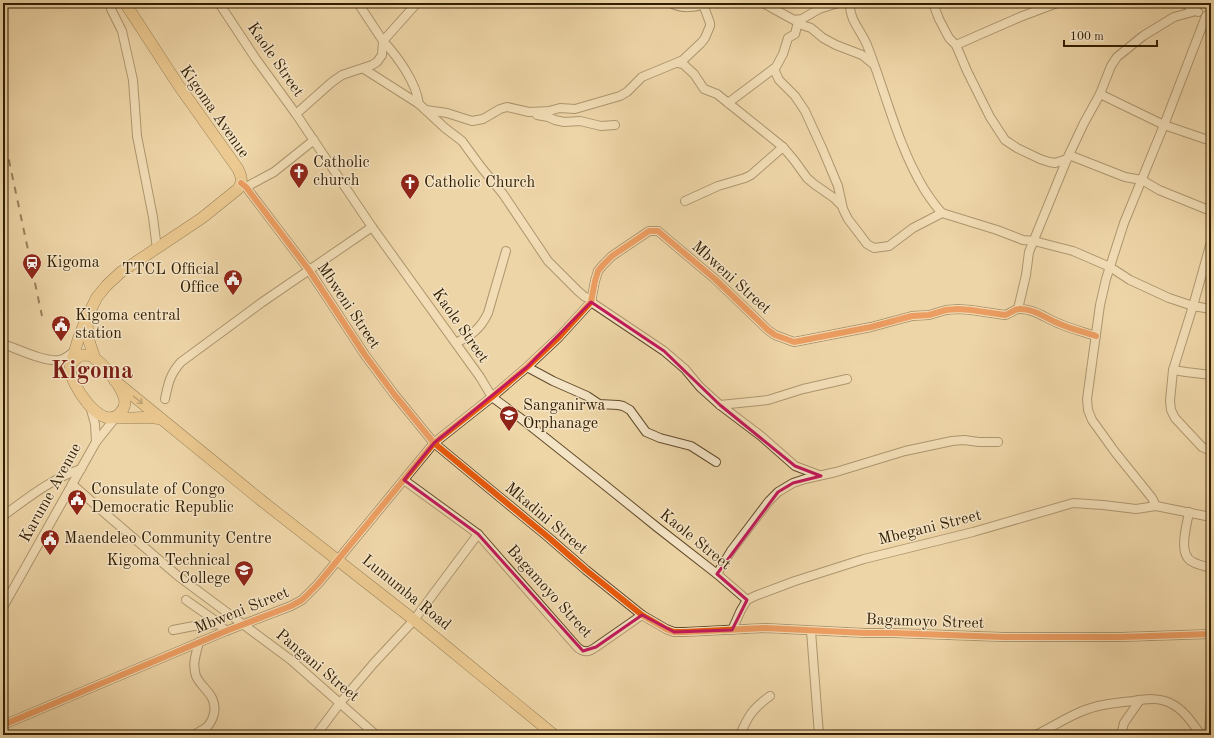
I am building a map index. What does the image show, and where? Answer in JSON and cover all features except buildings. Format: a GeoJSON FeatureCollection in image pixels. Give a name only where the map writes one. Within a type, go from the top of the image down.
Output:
{"type":"FeatureCollection","features":[{"type":"Feature","properties":{"kind":"main road","name":"Kigoma Avenue"},"geometry":{"type":"LineString","coordinates":[[71,364],[86,319],[97,297],[107,285],[121,272],[202,218],[244,186],[238,169],[175,80],[125,3]]}},
{"type":"Feature","properties":{"kind":"main road"},"geometry":{"type":"LineString","coordinates":[[86,319],[88,338],[95,358]]}},
{"type":"Feature","properties":{"kind":"main road"},"geometry":{"type":"LineString","coordinates":[[116,418],[123,410],[125,404],[123,395],[115,381],[95,358],[89,355],[77,357],[71,364],[70,370],[72,377],[81,394],[98,414],[108,419],[145,417],[161,419]]}},
{"type":"Feature","properties":{"kind":"main road","name":"Lumumba Road"},"geometry":{"type":"LineString","coordinates":[[115,381],[262,501],[414,620],[554,735]]}},
{"type":"Feature","properties":{"kind":"street"},"geometry":{"type":"LineString","coordinates":[[112,3],[111,9],[122,31],[133,80],[137,136],[154,217],[157,249]]}},
{"type":"Feature","properties":{"kind":"street","name":"Kaole Street"},"geometry":{"type":"LineString","coordinates":[[220,3],[372,227],[456,343],[492,397],[717,574],[747,600]]}},
{"type":"Feature","properties":{"kind":"street"},"geometry":{"type":"LineString","coordinates":[[358,3],[406,72],[418,96],[419,104]]}},
{"type":"Feature","properties":{"kind":"street"},"geometry":{"type":"LineString","coordinates":[[296,114],[327,86],[342,75],[364,69],[378,62],[382,55],[383,41],[416,3]]}},
{"type":"Feature","properties":{"kind":"street"},"geometry":{"type":"LineString","coordinates":[[529,112],[549,111],[560,108],[575,109],[620,96],[628,92],[642,77],[678,63],[691,54],[709,31],[710,23],[705,4],[695,7],[674,5],[671,3]]}},
{"type":"Feature","properties":{"kind":"street"},"geometry":{"type":"LineString","coordinates":[[763,3],[811,28],[823,38],[836,45],[862,55],[873,64]]}},
{"type":"Feature","properties":{"kind":"street"},"geometry":{"type":"LineString","coordinates":[[796,21],[838,3]]}},
{"type":"Feature","properties":{"kind":"street"},"geometry":{"type":"LineString","coordinates":[[850,3],[853,20],[866,44],[881,83],[900,142],[916,176],[936,208],[942,213],[997,230],[1023,240],[1034,241],[1073,251],[1110,267],[1130,280],[1174,300],[1193,306],[1211,309]]}},
{"type":"Feature","properties":{"kind":"street"},"geometry":{"type":"LineString","coordinates":[[933,3],[939,19],[949,38],[956,45],[990,117],[1005,140],[1017,148],[1049,162],[1055,162],[1068,157],[1125,177],[1142,180],[1159,190],[1211,211]]}},
{"type":"Feature","properties":{"kind":"street"},"geometry":{"type":"LineString","coordinates":[[956,45],[1020,17],[1057,3]]}},
{"type":"Feature","properties":{"kind":"street"},"geometry":{"type":"LineString","coordinates":[[1156,506],[1152,498],[1115,452],[1092,420],[1088,410],[1087,399],[1100,305],[1124,223],[1209,18],[1184,3]]}},
{"type":"Feature","properties":{"kind":"street"},"geometry":{"type":"LineString","coordinates":[[1018,309],[1026,275],[1029,252],[1068,157],[1100,94],[1111,66],[1117,57],[1142,36],[1174,17],[1196,11]]}},
{"type":"Feature","properties":{"kind":"street"},"geometry":{"type":"LineString","coordinates":[[728,103],[774,69],[783,54],[788,38],[795,34],[796,21]]}},
{"type":"Feature","properties":{"kind":"street"},"geometry":{"type":"LineString","coordinates":[[678,63],[686,66],[694,74],[704,89],[717,94],[783,147],[807,178],[834,198],[844,209]]}},
{"type":"Feature","properties":{"kind":"street"},"geometry":{"type":"LineString","coordinates":[[364,69],[419,104],[440,124],[462,141],[503,194],[548,261],[578,291],[664,351],[685,369],[700,387],[720,405],[761,436],[795,466],[822,476]]}},
{"type":"Feature","properties":{"kind":"street"},"geometry":{"type":"LineString","coordinates":[[774,69],[779,80],[797,100],[811,122],[838,186],[848,219],[867,244],[874,248],[892,245],[898,238],[913,228],[942,213]]}},
{"type":"Feature","properties":{"kind":"street"},"geometry":{"type":"LineString","coordinates":[[1100,94],[1164,125],[1211,141]]}},
{"type":"Feature","properties":{"kind":"street"},"geometry":{"type":"LineString","coordinates":[[426,110],[447,113],[472,121],[483,118],[507,107],[564,122],[580,121],[601,126],[615,125]]}},
{"type":"Feature","properties":{"kind":"street"},"geometry":{"type":"LineString","coordinates":[[244,186],[274,172],[314,140]]}},
{"type":"Feature","properties":{"kind":"street"},"geometry":{"type":"LineString","coordinates":[[685,201],[718,186],[751,175],[783,147]]}},
{"type":"Feature","properties":{"kind":"street","name":"Mbweni Street"},"geometry":{"type":"LineString","coordinates":[[244,186],[309,270],[365,355],[394,394],[434,443]]}},
{"type":"Feature","properties":{"kind":"street","name":"Mbweni Street"},"geometry":{"type":"LineString","coordinates":[[165,399],[173,371],[181,362],[254,308],[372,227]]}},
{"type":"Feature","properties":{"kind":"street","name":"Mbweni Street"},"geometry":{"type":"LineString","coordinates":[[3,726],[199,642],[244,625],[302,600],[310,593],[434,443],[492,397],[527,367],[558,337],[591,301],[598,271],[603,265],[612,256],[649,230],[658,231],[715,279],[768,330],[791,342],[804,341],[904,318],[958,309],[1005,315],[1018,309],[1027,310],[1035,312],[1060,324],[1096,336]]}},
{"type":"Feature","properties":{"kind":"street"},"geometry":{"type":"LineString","coordinates":[[1211,242],[1173,370],[1170,401],[1173,414],[1202,447],[1211,451]]}},
{"type":"Feature","properties":{"kind":"street"},"geometry":{"type":"LineString","coordinates":[[456,343],[479,329],[484,322],[506,251]]}},
{"type":"Feature","properties":{"kind":"street"},"geometry":{"type":"LineString","coordinates":[[3,344],[52,360],[66,358],[76,350]]}},
{"type":"Feature","properties":{"kind":"street"},"geometry":{"type":"LineString","coordinates":[[527,367],[553,381],[587,396],[599,404],[623,406],[630,410],[646,432],[660,438],[691,446],[716,462]]}},
{"type":"Feature","properties":{"kind":"street"},"geometry":{"type":"LineString","coordinates":[[1173,370],[1211,376]]}},
{"type":"Feature","properties":{"kind":"street"},"geometry":{"type":"LineString","coordinates":[[720,405],[768,400],[803,389],[847,379]]}},
{"type":"Feature","properties":{"kind":"street"},"geometry":{"type":"LineString","coordinates":[[89,404],[95,424],[96,442]]}},
{"type":"Feature","properties":{"kind":"street","name":"Karume Avenue"},"geometry":{"type":"LineString","coordinates":[[3,607],[96,442],[116,418]]}},
{"type":"Feature","properties":{"kind":"street"},"geometry":{"type":"LineString","coordinates":[[717,574],[731,551],[764,507],[778,492],[793,483],[822,476],[905,451],[952,441],[964,440],[998,442]]}},
{"type":"Feature","properties":{"kind":"street","name":"Mkadini Street"},"geometry":{"type":"LineString","coordinates":[[434,443],[642,615]]}},
{"type":"Feature","properties":{"kind":"street"},"geometry":{"type":"LineString","coordinates":[[3,516],[55,479],[81,469]]}},
{"type":"Feature","properties":{"kind":"street","name":"Bagamoyo Street"},"geometry":{"type":"LineString","coordinates":[[404,480],[478,534],[583,652],[596,648],[642,615],[658,625],[674,632],[766,628],[811,631],[1003,637],[1121,637],[1211,634]]}},
{"type":"Feature","properties":{"kind":"street","name":"Pangani Street"},"geometry":{"type":"LineString","coordinates":[[72,484],[178,576],[292,660],[376,735]]}},
{"type":"Feature","properties":{"kind":"street","name":"Mbegani Street"},"geometry":{"type":"LineString","coordinates":[[747,600],[795,581],[864,559],[973,532],[1073,503],[1136,509],[1156,506],[1211,517]]}},
{"type":"Feature","properties":{"kind":"street"},"geometry":{"type":"LineString","coordinates":[[1188,512],[1184,536],[1184,551],[1186,556],[1192,562],[1211,568]]}},
{"type":"Feature","properties":{"kind":"street"},"geometry":{"type":"LineString","coordinates":[[316,735],[340,703],[374,663],[414,620],[478,534]]}},
{"type":"Feature","properties":{"kind":"street"},"geometry":{"type":"LineString","coordinates":[[186,600],[205,612],[226,631]]}},
{"type":"Feature","properties":{"kind":"street"},"geometry":{"type":"LineString","coordinates":[[732,630],[747,600]]}},
{"type":"Feature","properties":{"kind":"street"},"geometry":{"type":"LineString","coordinates":[[173,630],[194,626],[219,624]]}},
{"type":"Feature","properties":{"kind":"street"},"geometry":{"type":"LineString","coordinates":[[811,631],[819,735]]}},
{"type":"Feature","properties":{"kind":"street"},"geometry":{"type":"LineString","coordinates":[[194,735],[206,727],[213,718],[215,708],[212,698],[199,682],[196,674],[194,661],[199,642]]}},
{"type":"Feature","properties":{"kind":"street"},"geometry":{"type":"LineString","coordinates":[[740,735],[752,711],[758,704],[770,696]]}},
{"type":"Feature","properties":{"kind":"street"},"geometry":{"type":"LineString","coordinates":[[1036,735],[1066,719],[1102,705],[1152,699],[1164,700],[1173,704],[1186,716],[1201,735]]}},
{"type":"Feature","properties":{"kind":"street"},"geometry":{"type":"LineString","coordinates":[[1121,735],[1124,723],[1140,700]]}},
{"type":"Feature","properties":{"kind":"street"},"geometry":{"type":"LineString","coordinates":[[1210,735],[1211,702]]}},
{"type":"Feature","properties":{"kind":"highlighted area"},"geometry":{"type":"Polygon","coordinates":[[[591,302],[664,351],[720,405],[795,466],[821,476],[793,483],[778,492],[717,574],[747,600],[732,630],[674,632],[642,615],[596,647],[583,651],[478,534],[404,480],[434,443],[527,367],[591,302]]]}},
{"type":"Feature","properties":{"kind":"railway"},"geometry":{"type":"LineString","coordinates":[[3,132],[42,316]]}},
{"type":"Feature","properties":{"kind":"cycle path"},"geometry":{"type":"LineString","coordinates":[[241,183],[246,187],[309,270],[365,355],[394,394],[434,443],[642,615],[666,629],[674,632],[685,632],[766,628],[865,633],[1003,637],[1121,637],[1211,634]]}},
{"type":"Feature","properties":{"kind":"cycle path"},"geometry":{"type":"LineString","coordinates":[[3,725],[226,631],[291,606],[302,600],[318,584],[434,443],[492,397],[559,337],[591,302],[598,271],[603,265],[612,256],[649,231],[658,231],[715,279],[768,330],[775,335],[794,342],[871,327],[912,316],[929,315],[946,310],[958,309],[1005,315],[1017,309],[1024,309],[1035,312],[1055,322],[1096,336]]}},
{"type":"Feature","properties":{"kind":"place","name":"Catholic church"},"geometry":{"type":"Point","coordinates":[299,189]}},
{"type":"Feature","properties":{"kind":"place","name":"Catholic Church"},"geometry":{"type":"Point","coordinates":[410,200]}},
{"type":"Feature","properties":{"kind":"place","name":"Kigoma"},"geometry":{"type":"Point","coordinates":[32,280]}},
{"type":"Feature","properties":{"kind":"place","name":"TTCL Official Office"},"geometry":{"type":"Point","coordinates":[233,296]}},
{"type":"Feature","properties":{"kind":"place","name":"Kigoma central station"},"geometry":{"type":"Point","coordinates":[61,342]}},
{"type":"Feature","properties":{"kind":"place","name":"Sanganirwa Orphanage"},"geometry":{"type":"Point","coordinates":[509,432]}},
{"type":"Feature","properties":{"kind":"place","name":"Consulate of Congo Democratic Republic"},"geometry":{"type":"Point","coordinates":[77,516]}},
{"type":"Feature","properties":{"kind":"place","name":"Maendeleo Community Centre"},"geometry":{"type":"Point","coordinates":[50,556]}},
{"type":"Feature","properties":{"kind":"place","name":"Kigoma Technical College"},"geometry":{"type":"Point","coordinates":[244,587]}},
{"type":"Feature","properties":{"kind":"district","name":"Kigoma"},"geometry":{"type":"Point","coordinates":[92,372]}}]}
